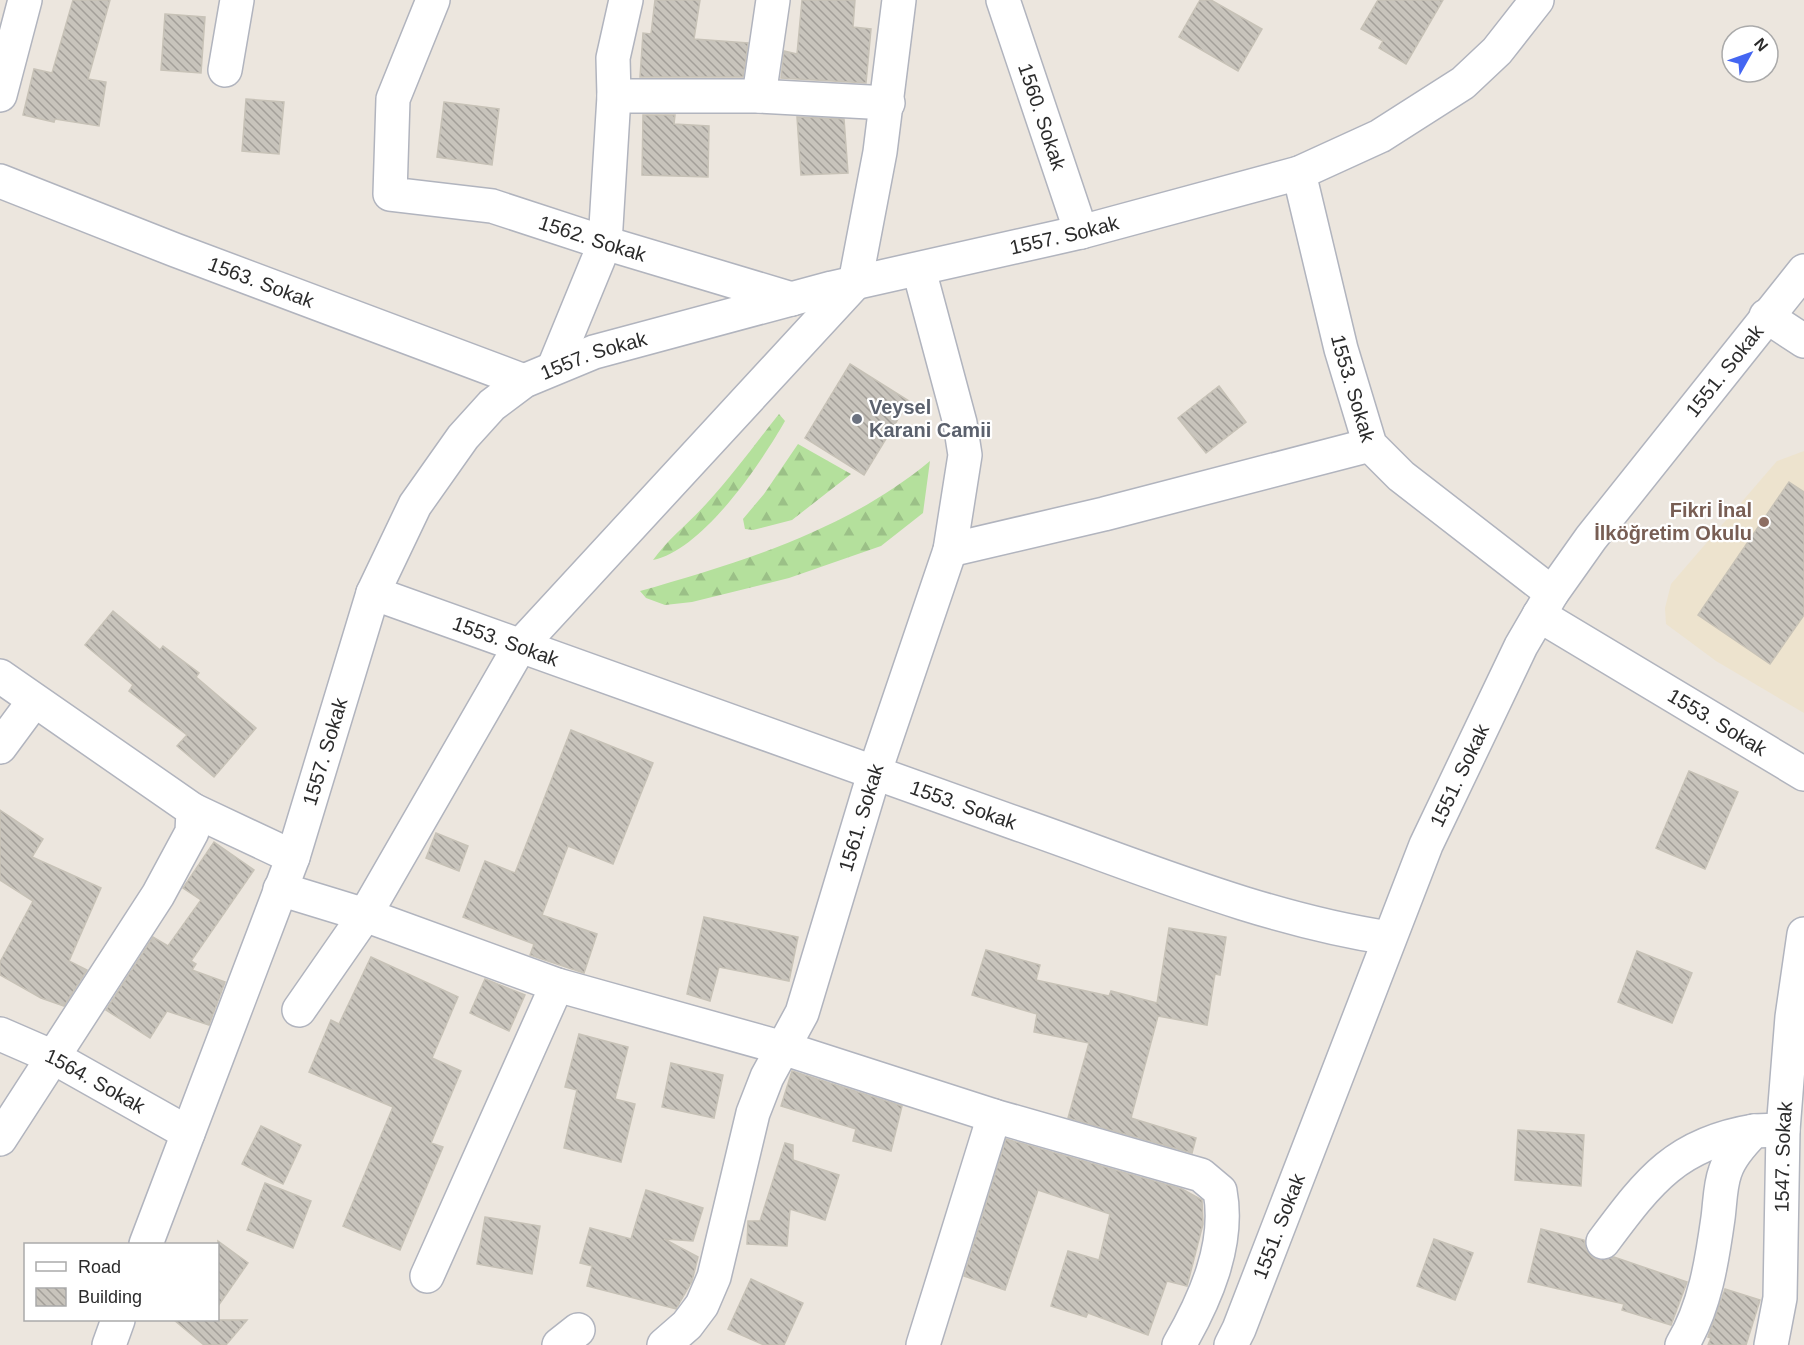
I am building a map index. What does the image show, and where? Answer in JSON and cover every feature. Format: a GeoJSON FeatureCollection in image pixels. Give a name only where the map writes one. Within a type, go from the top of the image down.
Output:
{"type":"FeatureCollection","features":[{"type":"Feature","properties":{"kind":"street"},"geometry":{"type":"LineString","coordinates":[[0,95],[25,0]]}},
{"type":"Feature","properties":{"kind":"street"},"geometry":{"type":"LineString","coordinates":[[225,70],[237,0]]}},
{"type":"Feature","properties":{"kind":"street","name":"1562. Sokak"},"geometry":{"type":"LineString","coordinates":[[433,0],[393,99],[390,194],[492,206],[604,243],[792,299]]}},
{"type":"Feature","properties":{"kind":"street"},"geometry":{"type":"LineString","coordinates":[[554,367],[604,243],[614,96],[613,58],[626,0]]}},
{"type":"Feature","properties":{"kind":"street"},"geometry":{"type":"LineString","coordinates":[[759,96],[773,0]]}},
{"type":"Feature","properties":{"kind":"street"},"geometry":{"type":"LineString","coordinates":[[299,1010],[365,915],[520,646],[855,284],[888,104],[899,0]]}},
{"type":"Feature","properties":{"kind":"street","name":"1560. Sokak"},"geometry":{"type":"LineString","coordinates":[[1003,0],[1081,232]]}},
{"type":"Feature","properties":{"kind":"street","name":"1557. Sokak"},"geometry":{"type":"LineString","coordinates":[[147,1243],[293,857],[373,592],[415,505],[463,437],[492,405],[524,381],[594,352],[792,299],[1081,232],[1299,173],[1380,136],[1463,83],[1497,51],[1524,4]]}},
{"type":"Feature","properties":{"kind":"street"},"geometry":{"type":"LineString","coordinates":[[614,96],[759,96],[888,104]]}},
{"type":"Feature","properties":{"kind":"street","name":"1553. Sokak"},"geometry":{"type":"LineString","coordinates":[[1299,173],[1341,349],[1370,445],[1401,476],[1546,604],[1804,774]]}},
{"type":"Feature","properties":{"kind":"street","name":"1563. Sokak"},"geometry":{"type":"LineString","coordinates":[[0,181],[186,255],[524,381]]}},
{"type":"Feature","properties":{"kind":"street","name":"1561. Sokak"},"geometry":{"type":"LineString","coordinates":[[664,1345],[687,1325],[702,1305],[714,1277],[753,1113],[767,1077],[802,1013],[874,774],[950,550],[965,455],[960,423],[919,270]]}},
{"type":"Feature","properties":{"kind":"street","name":"1551. Sokak"},"geometry":{"type":"LineString","coordinates":[[1231,1345],[1426,845],[1521,646],[1546,604],[1591,538],[1766,316],[1804,272]]}},
{"type":"Feature","properties":{"kind":"street"},"geometry":{"type":"LineString","coordinates":[[1766,316],[1804,341]]}},
{"type":"Feature","properties":{"kind":"street"},"geometry":{"type":"LineString","coordinates":[[950,550],[1104,514],[1370,445]]}},
{"type":"Feature","properties":{"kind":"street","name":"1553. Sokak"},"geometry":{"type":"LineString","coordinates":[[373,592],[874,774],[1221,894],[1343,931],[1389,938]]}},
{"type":"Feature","properties":{"kind":"street"},"geometry":{"type":"LineString","coordinates":[[0,676],[193,810],[293,857]]}},
{"type":"Feature","properties":{"kind":"street"},"geometry":{"type":"LineString","coordinates":[[0,747],[34,701]]}},
{"type":"Feature","properties":{"kind":"street"},"geometry":{"type":"LineString","coordinates":[[0,1139],[158,896],[192,832],[193,810]]}},
{"type":"Feature","properties":{"kind":"street"},"geometry":{"type":"LineString","coordinates":[[280,889],[365,915],[557,986],[783,1048],[994,1116],[1201,1175],[1220,1191],[1224,1210],[1220,1243],[1209,1283],[1194,1320],[1179,1345]]}},
{"type":"Feature","properties":{"kind":"street","name":"1547. Sokak"},"geometry":{"type":"LineString","coordinates":[[1771,1345],[1780,1298],[1768,1130],[1792,1017],[1804,934]]}},
{"type":"Feature","properties":{"kind":"street"},"geometry":{"type":"LineString","coordinates":[[427,1276],[557,986]]}},
{"type":"Feature","properties":{"kind":"street","name":"1564. Sokak"},"geometry":{"type":"LineString","coordinates":[[0,1034],[53,1057],[188,1133]]}},
{"type":"Feature","properties":{"kind":"street"},"geometry":{"type":"LineString","coordinates":[[923,1345],[994,1116]]}},
{"type":"Feature","properties":{"kind":"street"},"geometry":{"type":"LineString","coordinates":[[1603,1242],[1632,1202],[1664,1168],[1695,1148],[1726,1136],[1768,1130]]}},
{"type":"Feature","properties":{"kind":"street"},"geometry":{"type":"LineString","coordinates":[[1682,1345],[1692,1328],[1703,1297],[1724,1172],[1736,1150],[1768,1130]]}},
{"type":"Feature","properties":{"kind":"street"},"geometry":{"type":"LineString","coordinates":[[109,1345],[118,1321]]}},
{"type":"Feature","properties":{"kind":"shaded area","name":"Fikri İnal İlköğretim Okulu"},"geometry":{"type":"Polygon","coordinates":[[[1804,451],[1804,713],[1716,661],[1666,624],[1665,608],[1671,584],[1777,461],[1804,451]]]}},
{"type":"Feature","properties":{"kind":"green space"},"geometry":{"type":"Polygon","coordinates":[[[779,414],[785,421],[729,503],[691,540],[672,553],[653,560],[717,492],[779,414]]]}},
{"type":"Feature","properties":{"kind":"green space"},"geometry":{"type":"Polygon","coordinates":[[[798,444],[851,474],[792,520],[753,530],[745,529],[743,519],[764,494],[798,444]]]}},
{"type":"Feature","properties":{"kind":"green space"},"geometry":{"type":"Polygon","coordinates":[[[930,461],[923,513],[881,546],[789,578],[692,602],[665,605],[646,598],[640,591],[755,555],[829,525],[898,485],[930,461]]]}},
{"type":"Feature","properties":{"kind":"building"},"geometry":{"type":"Polygon","coordinates":[[[73,0],[110,0],[88,79],[106,82],[99,126],[55,119],[54,122],[23,115],[34,69],[52,73],[73,0]]]}},
{"type":"Feature","properties":{"kind":"building"},"geometry":{"type":"Polygon","coordinates":[[[655,0],[700,0],[694,39],[748,43],[743,77],[640,77],[643,33],[651,34],[655,0]]]}},
{"type":"Feature","properties":{"kind":"building"},"geometry":{"type":"Polygon","coordinates":[[[802,0],[855,0],[853,27],[871,29],[866,83],[781,78],[784,51],[797,54],[802,0]]]}},
{"type":"Feature","properties":{"kind":"building"},"geometry":{"type":"Polygon","coordinates":[[[1200,0],[1211,0],[1262,29],[1238,71],[1179,37],[1200,0]]]}},
{"type":"Feature","properties":{"kind":"building"},"geometry":{"type":"Polygon","coordinates":[[[1378,0],[1443,0],[1406,64],[1379,48],[1383,41],[1361,29],[1378,0]]]}},
{"type":"Feature","properties":{"kind":"building"},"geometry":{"type":"Polygon","coordinates":[[[165,14],[205,17],[201,73],[161,70],[165,14]]]}},
{"type":"Feature","properties":{"kind":"building"},"geometry":{"type":"Polygon","coordinates":[[[246,99],[284,102],[279,154],[242,151],[246,99]]]}},
{"type":"Feature","properties":{"kind":"building"},"geometry":{"type":"Polygon","coordinates":[[[444,102],[499,109],[492,165],[437,157],[444,102]]]}},
{"type":"Feature","properties":{"kind":"building"},"geometry":{"type":"Polygon","coordinates":[[[643,115],[675,115],[674,124],[709,126],[708,177],[642,175],[643,115]]]}},
{"type":"Feature","properties":{"kind":"building"},"geometry":{"type":"Polygon","coordinates":[[[797,117],[844,119],[848,173],[801,175],[797,117]]]}},
{"type":"Feature","properties":{"kind":"building","name":"Veysel Karani Camii"},"geometry":{"type":"Polygon","coordinates":[[[850,364],[909,401],[864,475],[805,438],[850,364]]]}},
{"type":"Feature","properties":{"kind":"building"},"geometry":{"type":"Polygon","coordinates":[[[1219,386],[1246,422],[1206,453],[1178,418],[1219,386]]]}},
{"type":"Feature","properties":{"kind":"building"},"geometry":{"type":"Polygon","coordinates":[[[1789,482],[1804,492],[1804,615],[1770,664],[1698,615],[1789,482]]]}},
{"type":"Feature","properties":{"kind":"building"},"geometry":{"type":"Polygon","coordinates":[[[113,611],[160,650],[163,646],[199,673],[196,677],[256,728],[214,777],[177,746],[187,735],[129,691],[133,685],[85,645],[113,611]]]}},
{"type":"Feature","properties":{"kind":"building"},"geometry":{"type":"Polygon","coordinates":[[[571,730],[653,763],[613,864],[568,846],[542,915],[597,934],[584,973],[530,955],[534,944],[463,917],[485,861],[515,873],[571,730]]]}},
{"type":"Feature","properties":{"kind":"building"},"geometry":{"type":"Polygon","coordinates":[[[1689,771],[1738,792],[1705,869],[1656,848],[1689,771]]]}},
{"type":"Feature","properties":{"kind":"building"},"geometry":{"type":"Polygon","coordinates":[[[0,810],[43,839],[32,857],[101,888],[69,961],[87,970],[64,1006],[41,998],[0,975],[0,962],[33,901],[0,880],[0,810]]]}},
{"type":"Feature","properties":{"kind":"building"},"geometry":{"type":"Polygon","coordinates":[[[436,833],[468,846],[459,871],[426,858],[436,833]]]}},
{"type":"Feature","properties":{"kind":"building"},"geometry":{"type":"Polygon","coordinates":[[[214,842],[254,870],[191,961],[196,964],[192,970],[225,982],[209,1025],[167,1011],[150,1038],[106,1010],[153,937],[168,946],[201,900],[183,888],[214,842]]]}},
{"type":"Feature","properties":{"kind":"building"},"geometry":{"type":"Polygon","coordinates":[[[704,917],[798,937],[789,981],[719,967],[710,1001],[687,994],[704,917]]]}},
{"type":"Feature","properties":{"kind":"building"},"geometry":{"type":"Polygon","coordinates":[[[1169,928],[1226,937],[1220,975],[1215,974],[1207,1025],[1158,1016],[1131,1118],[1196,1138],[1192,1153],[1068,1118],[1089,1043],[1034,1032],[1037,1014],[972,995],[986,950],[1040,965],[1036,980],[1109,996],[1111,991],[1157,1003],[1169,928]]]}},
{"type":"Feature","properties":{"kind":"building"},"geometry":{"type":"Polygon","coordinates":[[[1637,951],[1692,973],[1672,1023],[1618,1002],[1637,951]]]}},
{"type":"Feature","properties":{"kind":"building"},"geometry":{"type":"Polygon","coordinates":[[[371,957],[458,997],[432,1058],[461,1071],[431,1143],[443,1147],[400,1250],[343,1226],[393,1107],[309,1072],[331,1020],[339,1024],[371,957]]]}},
{"type":"Feature","properties":{"kind":"building"},"geometry":{"type":"Polygon","coordinates":[[[485,979],[525,995],[509,1031],[470,1013],[485,979]]]}},
{"type":"Feature","properties":{"kind":"building"},"geometry":{"type":"Polygon","coordinates":[[[579,1034],[628,1047],[615,1099],[635,1104],[621,1162],[564,1148],[577,1090],[565,1087],[579,1034]]]}},
{"type":"Feature","properties":{"kind":"building"},"geometry":{"type":"Polygon","coordinates":[[[671,1063],[723,1075],[714,1118],[662,1107],[671,1063]]]}},
{"type":"Feature","properties":{"kind":"building"},"geometry":{"type":"Polygon","coordinates":[[[792,1071],[902,1106],[891,1151],[853,1141],[856,1129],[781,1106],[792,1071]]]}},
{"type":"Feature","properties":{"kind":"building"},"geometry":{"type":"Polygon","coordinates":[[[261,1126],[301,1145],[283,1184],[242,1164],[261,1126]]]}},
{"type":"Feature","properties":{"kind":"building"},"geometry":{"type":"Polygon","coordinates":[[[1518,1130],[1584,1135],[1581,1186],[1515,1180],[1518,1130]]]}},
{"type":"Feature","properties":{"kind":"building"},"geometry":{"type":"Polygon","coordinates":[[[1006,1139],[1182,1189],[1202,1200],[1203,1224],[1187,1286],[1167,1281],[1148,1335],[1088,1313],[1086,1317],[1051,1306],[1068,1251],[1099,1260],[1110,1214],[1038,1190],[1005,1290],[964,1276],[1006,1139]]]}},
{"type":"Feature","properties":{"kind":"building"},"geometry":{"type":"Polygon","coordinates":[[[785,1143],[793,1145],[793,1160],[839,1175],[825,1220],[790,1209],[787,1246],[747,1244],[748,1221],[760,1221],[785,1143]]]}},
{"type":"Feature","properties":{"kind":"building"},"geometry":{"type":"Polygon","coordinates":[[[265,1183],[311,1201],[293,1248],[247,1230],[265,1183]]]}},
{"type":"Feature","properties":{"kind":"building"},"geometry":{"type":"Polygon","coordinates":[[[646,1190],[703,1208],[693,1241],[664,1239],[698,1257],[692,1281],[676,1309],[587,1286],[592,1266],[580,1263],[590,1228],[631,1239],[646,1190]]]}},
{"type":"Feature","properties":{"kind":"building"},"geometry":{"type":"Polygon","coordinates":[[[485,1217],[540,1226],[532,1274],[477,1264],[485,1217]]]}},
{"type":"Feature","properties":{"kind":"building"},"geometry":{"type":"Polygon","coordinates":[[[1541,1229],[1584,1240],[1586,1250],[1592,1257],[1600,1260],[1614,1257],[1687,1282],[1671,1325],[1622,1310],[1624,1304],[1528,1282],[1541,1229]]]}},
{"type":"Feature","properties":{"kind":"building"},"geometry":{"type":"Polygon","coordinates":[[[1434,1239],[1473,1253],[1455,1300],[1417,1286],[1434,1239]]]}},
{"type":"Feature","properties":{"kind":"building"},"geometry":{"type":"Polygon","coordinates":[[[218,1241],[248,1263],[219,1305],[219,1243],[218,1241]]]}},
{"type":"Feature","properties":{"kind":"building"},"geometry":{"type":"Polygon","coordinates":[[[751,1279],[803,1303],[784,1345],[764,1345],[728,1329],[751,1279]]]}},
{"type":"Feature","properties":{"kind":"building"},"geometry":{"type":"Polygon","coordinates":[[[1725,1289],[1760,1300],[1746,1345],[1708,1345],[1711,1338],[1708,1337],[1725,1289]]]}},
{"type":"Feature","properties":{"kind":"building"},"geometry":{"type":"Polygon","coordinates":[[[247,1320],[226,1345],[204,1345],[175,1321],[247,1320]]]}},
{"type":"Feature","properties":{"kind":"place","name":"Veysel Karani Camii"},"geometry":{"type":"Point","coordinates":[857,419]}},
{"type":"Feature","properties":{"kind":"place","name":"Fikri İnal İlköğretim Okulu"},"geometry":{"type":"Point","coordinates":[1764,522]}}]}
